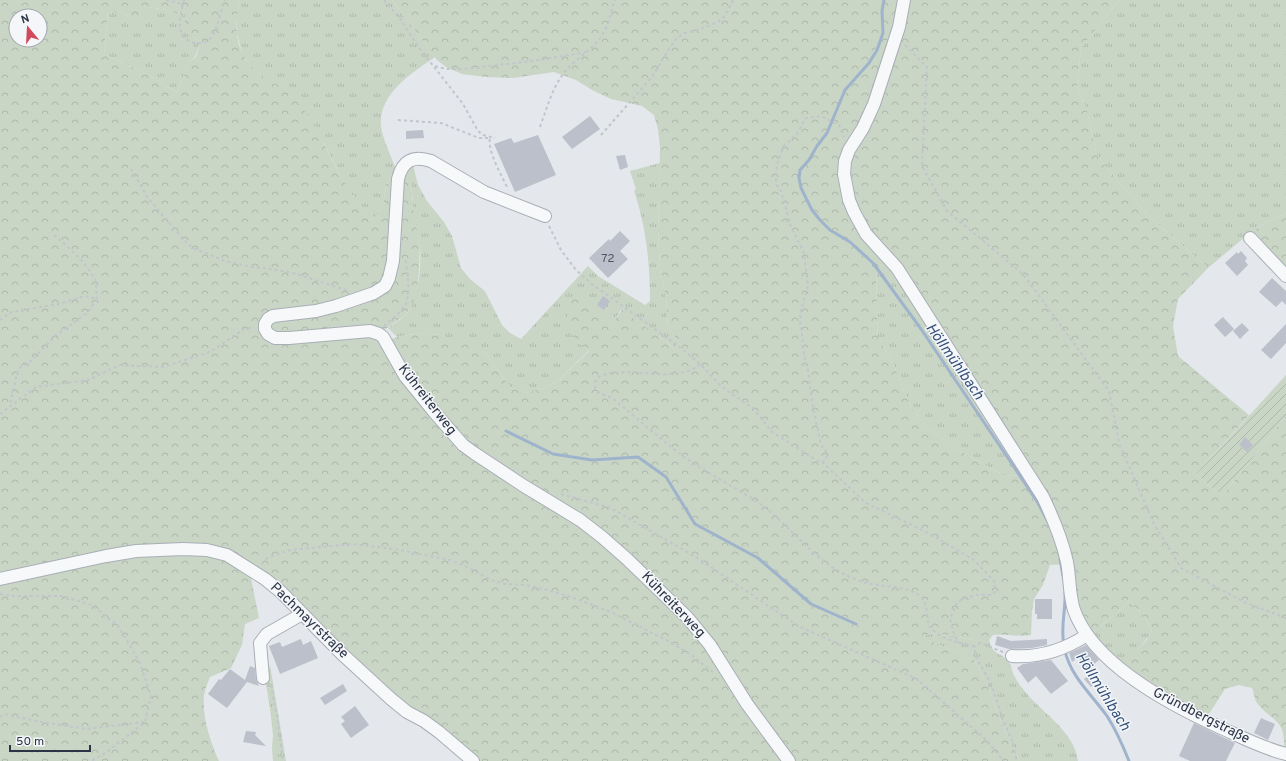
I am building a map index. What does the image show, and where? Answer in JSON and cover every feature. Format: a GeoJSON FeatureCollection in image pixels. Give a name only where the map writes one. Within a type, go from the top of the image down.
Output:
{"type":"FeatureCollection","features":[{"type":"Feature","properties":{"kind":"street","name":"Gründbergstraße"},"geometry":{"type":"LineString","coordinates":[[904,0],[896,36],[874,104],[863,128],[849,150],[845,161],[844,174],[849,200],[854,212],[866,234],[897,268],[1042,497],[1057,529],[1064,549],[1074,610],[1087,634],[1110,661],[1150,691],[1240,737],[1286,754]]}},
{"type":"Feature","properties":{"kind":"street"},"geometry":{"type":"LineString","coordinates":[[265,324],[268,319],[273,316],[316,311],[336,306],[374,293],[385,286],[389,278],[393,261],[398,179],[402,168],[412,159],[422,158],[431,161],[484,192],[545,216]]}},
{"type":"Feature","properties":{"kind":"street"},"geometry":{"type":"LineString","coordinates":[[1250,238],[1286,276]]}},
{"type":"Feature","properties":{"kind":"street","name":"Kühreiterweg"},"geometry":{"type":"LineString","coordinates":[[265,324],[265,329],[268,334],[275,338],[370,331],[380,334],[405,376],[463,445],[518,483],[580,520],[627,559],[687,617],[710,644],[747,704],[789,761]]}},
{"type":"Feature","properties":{"kind":"street","name":"Pachmayrstraße"},"geometry":{"type":"LineString","coordinates":[[0,579],[136,551],[183,549],[207,550],[226,555],[257,573],[281,592],[346,657],[392,699],[407,712],[424,721],[439,732],[473,761]]}},
{"type":"Feature","properties":{"kind":"street"},"geometry":{"type":"LineString","coordinates":[[266,679],[260,644],[267,634],[302,614]]}},
{"type":"Feature","properties":{"kind":"street"},"geometry":{"type":"LineString","coordinates":[[1012,656],[1037,656],[1048,654],[1087,634]]}},
{"type":"Feature","properties":{"kind":"path"},"geometry":{"type":"LineString","coordinates":[[166,0],[183,4]]}},
{"type":"Feature","properties":{"kind":"path"},"geometry":{"type":"LineString","coordinates":[[184,0],[180,27],[182,35],[195,43],[207,42],[213,34],[225,0]]}},
{"type":"Feature","properties":{"kind":"path"},"geometry":{"type":"LineString","coordinates":[[384,0],[401,20],[417,45],[463,104],[478,131],[483,136],[490,138]]}},
{"type":"Feature","properties":{"kind":"path"},"geometry":{"type":"LineString","coordinates":[[540,127],[550,97],[560,77],[570,66],[599,41],[606,30],[615,0]]}},
{"type":"Feature","properties":{"kind":"path"},"geometry":{"type":"LineString","coordinates":[[602,135],[652,77],[660,66],[670,47],[678,37],[685,33],[698,30],[718,22],[725,16],[733,0]]}},
{"type":"Feature","properties":{"kind":"path"},"geometry":{"type":"LineString","coordinates":[[896,36],[927,67],[922,166],[947,211],[1023,274],[1109,392],[1119,443],[1154,524],[1181,568],[1244,602],[1286,618]]}},
{"type":"Feature","properties":{"kind":"path"},"geometry":{"type":"LineString","coordinates":[[434,66],[449,69],[464,69],[534,61],[586,52]]}},
{"type":"Feature","properties":{"kind":"path"},"geometry":{"type":"LineString","coordinates":[[822,462],[826,460],[826,453],[821,445],[812,402],[800,320],[801,310],[808,286],[804,253],[791,227],[781,191],[776,184],[776,180],[777,164],[784,146],[797,134],[806,118],[821,116],[839,125]]}},
{"type":"Feature","properties":{"kind":"path"},"geometry":{"type":"LineString","coordinates":[[398,120],[441,123],[479,138],[495,138]]}},
{"type":"Feature","properties":{"kind":"path"},"geometry":{"type":"LineString","coordinates":[[490,138],[489,143],[493,156],[510,192]]}},
{"type":"Feature","properties":{"kind":"path"},"geometry":{"type":"LineString","coordinates":[[131,169],[148,198],[188,245],[200,252],[233,263],[252,267],[272,268],[307,277],[336,288],[350,291]]}},
{"type":"Feature","properties":{"kind":"path"},"geometry":{"type":"LineString","coordinates":[[545,216],[552,234],[561,250],[584,277],[677,345],[700,364],[722,387],[754,409],[772,432],[816,460],[822,462],[866,503],[930,534],[974,560],[996,582],[995,592],[991,595],[976,595],[958,601],[950,618],[954,634],[960,644]]}},
{"type":"Feature","properties":{"kind":"path"},"geometry":{"type":"LineString","coordinates":[[10,407],[18,369],[31,361],[55,336],[87,313],[97,299],[95,281],[87,268],[73,251],[54,235]]}},
{"type":"Feature","properties":{"kind":"path"},"geometry":{"type":"LineString","coordinates":[[0,320],[11,312],[60,304],[85,296],[97,299]]}},
{"type":"Feature","properties":{"kind":"path"},"geometry":{"type":"LineString","coordinates":[[0,414],[36,387],[88,380],[120,365],[163,366],[210,352],[244,329],[265,324]]}},
{"type":"Feature","properties":{"kind":"path"},"geometry":{"type":"LineString","coordinates":[[700,364],[693,370],[667,375],[612,372],[601,374],[595,380],[594,386],[597,392],[612,398],[688,459],[766,508],[789,528],[807,547],[845,575],[868,583],[908,590],[921,596],[925,603],[928,624],[932,630],[960,644],[974,646],[980,643],[1012,656]]}},
{"type":"Feature","properties":{"kind":"path"},"geometry":{"type":"LineString","coordinates":[[555,493],[588,500],[611,508],[699,559],[798,626],[917,679],[984,738],[1004,761]]}},
{"type":"Feature","properties":{"kind":"path"},"geometry":{"type":"LineString","coordinates":[[257,573],[267,558],[290,550],[330,545],[352,544],[394,549],[450,560],[491,580],[505,584],[526,585],[548,590],[611,612],[690,654],[714,674]]}},
{"type":"Feature","properties":{"kind":"path"},"geometry":{"type":"LineString","coordinates":[[0,594],[13,596],[62,596],[92,605],[119,627],[140,663],[151,696],[145,722],[104,754],[91,761]]}},
{"type":"Feature","properties":{"kind":"path"},"geometry":{"type":"LineString","coordinates":[[974,646],[976,657],[991,684],[1012,742],[1017,761]]}},
{"type":"Feature","properties":{"kind":"path"},"geometry":{"type":"LineString","coordinates":[[266,679],[277,716],[283,761]]}},
{"type":"Feature","properties":{"kind":"path"},"geometry":{"type":"LineString","coordinates":[[0,714],[86,729],[145,722]]}},
{"type":"Feature","properties":{"kind":"path"},"geometry":{"type":"LineString","coordinates":[[0,717],[4,714]]}},
{"type":"Feature","properties":{"kind":"green space"},"geometry":{"type":"Polygon","coordinates":[[[0,0],[240,0],[237,34],[240,48],[248,63],[261,75],[289,93],[302,108],[320,136],[340,175],[362,207],[368,219],[373,220],[383,205],[386,186],[396,170],[406,174],[410,181],[414,216],[420,243],[417,292],[412,306],[404,316],[376,336],[383,342],[397,337],[419,333],[441,335],[469,345],[486,353],[510,387],[525,393],[544,388],[559,380],[589,351],[570,333],[567,318],[569,305],[576,294],[613,322],[622,310],[674,348],[678,341],[668,327],[666,298],[660,269],[658,231],[660,148],[658,129],[654,115],[642,106],[611,99],[576,80],[554,72],[513,78],[486,77],[462,74],[446,67],[437,60],[392,0],[1119,0],[1081,48],[1077,85],[1087,111],[1097,155],[1149,216],[1208,268],[1178,299],[1173,326],[1178,356],[1249,415],[1196,474],[1222,496],[1286,416],[1286,749],[1284,749],[1283,732],[1280,726],[1257,703],[1252,688],[1239,685],[1225,689],[1207,717],[1186,707],[1125,667],[1129,658],[1146,641],[1152,631],[1143,615],[1129,601],[1091,634],[1082,619],[1069,564],[1050,565],[1043,585],[1034,599],[1031,635],[993,635],[989,640],[973,640],[937,633],[919,636],[974,660],[986,681],[1002,724],[1020,761],[480,761],[445,730],[402,703],[378,682],[287,590],[268,574],[254,566],[250,573],[259,618],[245,624],[242,645],[231,668],[210,677],[204,695],[204,712],[207,729],[219,761],[0,761],[0,0]],[[142,6],[140,7],[141,15],[139,18],[135,19],[122,13],[108,12],[104,54],[147,74],[177,93],[189,62],[196,57],[201,41],[188,35],[185,24],[185,14],[182,12],[176,13],[142,6]],[[894,256],[876,271],[878,337],[892,361],[911,408],[927,427],[951,446],[1005,476],[1034,475],[894,256]]]}},
{"type":"Feature","properties":{"kind":"green space"},"geometry":{"type":"Polygon","coordinates":[[[240,0],[392,0],[435,57],[405,79],[389,97],[383,108],[381,119],[382,132],[396,170],[386,186],[383,205],[373,220],[368,219],[341,177],[324,143],[281,87],[266,79],[252,68],[242,53],[237,34],[237,14],[240,0]]]}},
{"type":"Feature","properties":{"kind":"green space"},"geometry":{"type":"Polygon","coordinates":[[[1119,0],[1286,0],[1286,213],[1251,232],[1208,268],[1149,216],[1097,155],[1087,111],[1077,85],[1081,48],[1119,0]]]}},
{"type":"Feature","properties":{"kind":"green space"},"geometry":{"type":"Polygon","coordinates":[[[142,6],[176,13],[182,12],[185,14],[194,39],[201,41],[195,57],[189,62],[177,93],[147,74],[104,54],[108,12],[122,13],[135,19],[139,18],[141,15],[140,7],[142,6]]]}},
{"type":"Feature","properties":{"kind":"green space"},"geometry":{"type":"Polygon","coordinates":[[[660,163],[658,231],[660,269],[666,298],[668,327],[678,341],[674,348],[621,310],[613,322],[578,342],[589,350],[559,380],[544,388],[525,393],[510,387],[486,353],[441,335],[419,333],[397,337],[388,328],[402,318],[410,309],[415,298],[418,283],[420,244],[413,212],[410,181],[403,173],[413,165],[418,185],[427,201],[444,222],[452,236],[461,268],[470,279],[485,291],[502,325],[510,333],[521,339],[588,266],[598,276],[645,305],[650,301],[649,273],[642,218],[634,191],[636,189],[630,171],[660,163]]]}},
{"type":"Feature","properties":{"kind":"green space"},"geometry":{"type":"Polygon","coordinates":[[[1286,213],[1286,269],[1251,232],[1286,213]]]}},
{"type":"Feature","properties":{"kind":"green space"},"geometry":{"type":"Polygon","coordinates":[[[894,256],[1034,475],[1005,476],[951,446],[927,427],[911,408],[892,361],[878,337],[876,271],[894,256]]]}},
{"type":"Feature","properties":{"kind":"green space"},"geometry":{"type":"Polygon","coordinates":[[[1286,375],[1286,416],[1222,496],[1196,474],[1286,375]]]}},
{"type":"Feature","properties":{"kind":"green space"},"geometry":{"type":"Polygon","coordinates":[[[1129,601],[1143,615],[1152,631],[1131,657],[1125,667],[1091,634],[1129,601]]]}},
{"type":"Feature","properties":{"kind":"green space"},"geometry":{"type":"Polygon","coordinates":[[[937,633],[973,640],[989,640],[992,648],[1009,662],[1012,672],[1023,689],[1070,740],[1078,761],[1020,761],[1002,724],[986,681],[974,660],[918,636],[937,633]]]}},
{"type":"Feature","properties":{"kind":"green space"},"geometry":{"type":"Polygon","coordinates":[[[270,665],[286,761],[273,761],[273,735],[266,683],[270,665]]]}},
{"type":"Feature","properties":{"kind":"building"},"geometry":{"type":"Polygon","coordinates":[[[590,116],[600,129],[572,149],[562,137],[590,116]]]}},
{"type":"Feature","properties":{"kind":"building"},"geometry":{"type":"Polygon","coordinates":[[[423,130],[424,138],[406,139],[406,131],[423,130]]]}},
{"type":"Feature","properties":{"kind":"building"},"geometry":{"type":"Polygon","coordinates":[[[538,135],[556,175],[515,192],[494,144],[511,138],[514,143],[538,135]]]}},
{"type":"Feature","properties":{"kind":"building"},"geometry":{"type":"Polygon","coordinates":[[[625,155],[628,167],[620,170],[616,156],[625,155]]]}},
{"type":"Feature","properties":{"kind":"building"},"geometry":{"type":"Polygon","coordinates":[[[620,231],[630,241],[620,251],[628,259],[608,278],[589,258],[620,231]]]}},
{"type":"Feature","properties":{"kind":"building"},"geometry":{"type":"Polygon","coordinates":[[[1241,251],[1247,258],[1245,261],[1248,265],[1237,276],[1225,263],[1237,252],[1238,254],[1241,251]]]}},
{"type":"Feature","properties":{"kind":"building"},"geometry":{"type":"Polygon","coordinates":[[[1272,278],[1286,291],[1286,305],[1282,301],[1276,307],[1259,292],[1272,278]]]}},
{"type":"Feature","properties":{"kind":"building"},"geometry":{"type":"Polygon","coordinates":[[[603,296],[610,301],[604,310],[597,305],[603,296]]]}},
{"type":"Feature","properties":{"kind":"building"},"geometry":{"type":"Polygon","coordinates":[[[1223,317],[1234,329],[1225,337],[1214,325],[1223,317]]]}},
{"type":"Feature","properties":{"kind":"building"},"geometry":{"type":"Polygon","coordinates":[[[1242,323],[1249,330],[1240,339],[1233,331],[1242,323]]]}},
{"type":"Feature","properties":{"kind":"building"},"geometry":{"type":"Polygon","coordinates":[[[1286,324],[1286,343],[1271,359],[1261,350],[1286,324]]]}},
{"type":"Feature","properties":{"kind":"building"},"geometry":{"type":"Polygon","coordinates":[[[1245,437],[1253,445],[1247,452],[1239,445],[1245,437]]]}},
{"type":"Feature","properties":{"kind":"building"},"geometry":{"type":"Polygon","coordinates":[[[1035,599],[1052,599],[1052,619],[1037,619],[1037,614],[1035,614],[1035,599]]]}},
{"type":"Feature","properties":{"kind":"building"},"geometry":{"type":"Polygon","coordinates":[[[997,636],[1011,641],[1047,639],[1047,645],[1032,648],[1009,649],[995,645],[997,636]]]}},
{"type":"Feature","properties":{"kind":"building"},"geometry":{"type":"Polygon","coordinates":[[[301,639],[303,645],[311,641],[318,658],[280,674],[269,646],[280,642],[282,647],[301,639]]]}},
{"type":"Feature","properties":{"kind":"building"},"geometry":{"type":"Polygon","coordinates":[[[1086,645],[1099,660],[1088,669],[1078,657],[1072,662],[1069,653],[1086,645]]]}},
{"type":"Feature","properties":{"kind":"building"},"geometry":{"type":"Polygon","coordinates":[[[1051,660],[1068,681],[1051,694],[1036,676],[1028,683],[1017,668],[1023,664],[1051,660]]]}},
{"type":"Feature","properties":{"kind":"building"},"geometry":{"type":"Polygon","coordinates":[[[250,666],[255,668],[256,679],[259,686],[247,682],[227,708],[208,694],[219,679],[221,680],[230,669],[245,680],[250,666]]]}},
{"type":"Feature","properties":{"kind":"building"},"geometry":{"type":"Polygon","coordinates":[[[1092,673],[1099,680],[1091,687],[1084,679],[1092,673]]]}},
{"type":"Feature","properties":{"kind":"building"},"geometry":{"type":"Polygon","coordinates":[[[343,684],[347,691],[325,705],[320,698],[343,684]]]}},
{"type":"Feature","properties":{"kind":"building"},"geometry":{"type":"Polygon","coordinates":[[[355,706],[369,725],[351,738],[341,724],[345,721],[341,717],[355,706]]]}},
{"type":"Feature","properties":{"kind":"building"},"geometry":{"type":"Polygon","coordinates":[[[1261,718],[1275,724],[1268,740],[1254,733],[1261,718]]]}},
{"type":"Feature","properties":{"kind":"building"},"geometry":{"type":"Polygon","coordinates":[[[1194,723],[1235,743],[1226,761],[1190,761],[1179,756],[1194,723]]]}},
{"type":"Feature","properties":{"kind":"building"},"geometry":{"type":"Polygon","coordinates":[[[246,731],[256,732],[255,735],[266,746],[243,742],[246,731]]]}},
{"type":"Feature","properties":{"kind":"waterway","name":"Höllmühlbach"},"geometry":{"type":"LineString","coordinates":[[884,0],[882,11],[883,33],[877,50],[869,63],[845,90],[827,133],[809,160],[800,170],[799,178],[801,188],[812,210],[820,220],[830,230],[850,242],[873,263],[921,329],[1038,503],[1047,520]]}},
{"type":"Feature","properties":{"kind":"waterway"},"geometry":{"type":"LineString","coordinates":[[506,431],[553,454],[592,460],[638,457],[666,477],[695,524],[758,558],[811,604],[856,624]]}},
{"type":"Feature","properties":{"kind":"waterway","name":"Höllmühlbach"},"geometry":{"type":"LineString","coordinates":[[1060,559],[1063,576]]}},
{"type":"Feature","properties":{"kind":"waterway","name":"Höllmühlbach"},"geometry":{"type":"LineString","coordinates":[[1064,645],[1063,626],[1065,593]]}},
{"type":"Feature","properties":{"kind":"waterway","name":"Höllmühlbach"},"geometry":{"type":"LineString","coordinates":[[1065,651],[1077,677],[1110,721],[1129,761]]}}]}
